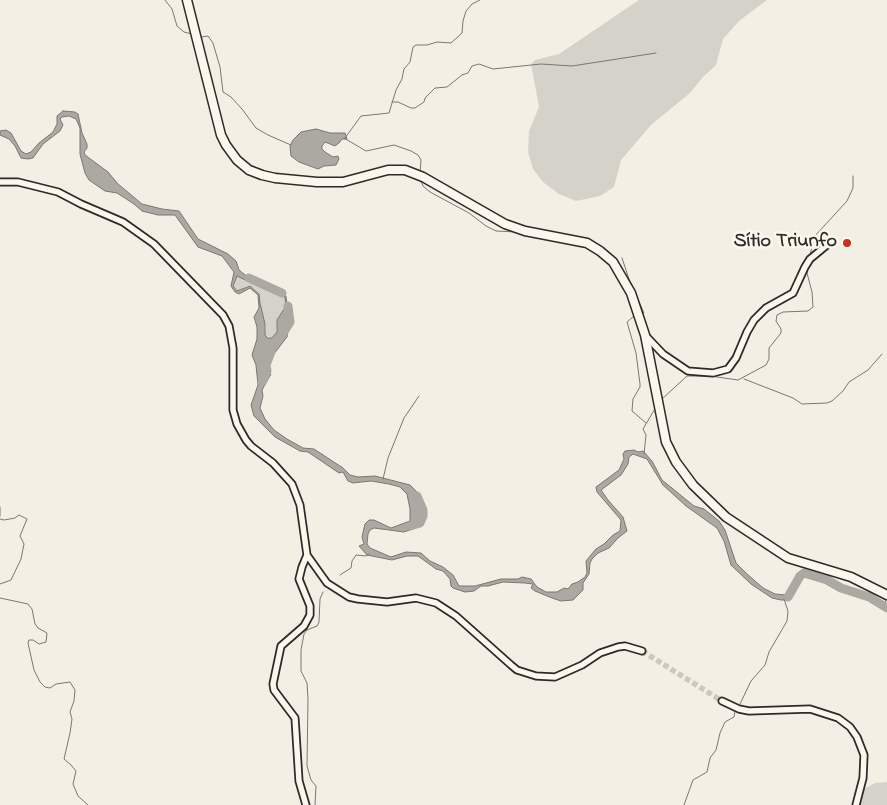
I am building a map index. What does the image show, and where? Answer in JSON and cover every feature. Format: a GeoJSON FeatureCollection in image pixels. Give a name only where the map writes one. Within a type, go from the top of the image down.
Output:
{"type":"FeatureCollection","features":[{"type":"Feature","properties":{"kind":"main road"},"geometry":{"type":"LineString","coordinates":[[187,0],[220,135],[231,154],[243,165],[256,173],[275,178],[317,182],[342,182],[388,170],[404,170],[423,177],[505,224],[524,231],[586,243],[607,256],[618,269],[632,293],[645,335],[666,442],[676,462],[693,485],[726,518],[788,558],[851,576],[887,595]]}},
{"type":"Feature","properties":{"kind":"street"},"geometry":{"type":"LineString","coordinates":[[0,182],[18,182],[58,192],[123,222],[154,244],[223,315],[229,326],[233,348],[233,410],[237,424],[251,446],[273,463],[292,484],[300,506],[307,555],[327,583],[358,599],[387,602],[416,598],[444,607],[517,670],[536,676],[555,677],[582,665],[600,652],[618,647],[625,646],[642,651]]}},
{"type":"Feature","properties":{"kind":"street"},"geometry":{"type":"LineString","coordinates":[[645,335],[663,354],[688,371],[713,373],[728,369],[736,358],[754,320],[766,308],[793,294],[810,259],[827,245]]}},
{"type":"Feature","properties":{"kind":"street"},"geometry":{"type":"LineString","coordinates":[[306,805],[299,781],[295,718],[274,690],[273,684],[281,646],[304,626],[310,616],[310,606],[299,580],[307,555]]}},
{"type":"Feature","properties":{"kind":"street"},"geometry":{"type":"LineString","coordinates":[[722,702],[749,711],[810,709],[838,718],[850,727],[857,737],[864,754],[863,778],[856,805]]}},
{"type":"Feature","properties":{"kind":"shaded area"},"geometry":{"type":"Polygon","coordinates":[[[639,0],[767,0],[739,21],[723,39],[716,65],[690,93],[651,125],[621,160],[614,187],[600,196],[576,201],[559,194],[543,182],[533,169],[528,152],[529,131],[539,107],[531,64],[535,60],[559,54],[639,0]]]}},
{"type":"Feature","properties":{"kind":"shaded area"},"geometry":{"type":"Polygon","coordinates":[[[63,111],[78,114],[82,133],[87,144],[84,152],[85,155],[108,172],[118,184],[142,204],[179,211],[198,239],[228,254],[236,261],[239,270],[249,278],[274,286],[286,296],[289,325],[287,337],[263,368],[264,372],[271,374],[262,390],[263,396],[260,408],[265,419],[274,430],[287,439],[303,448],[314,449],[343,468],[350,475],[358,477],[375,476],[410,485],[420,498],[420,516],[423,524],[421,526],[404,532],[374,528],[368,534],[367,544],[370,548],[391,557],[406,552],[421,553],[453,575],[459,586],[475,586],[501,579],[518,579],[522,577],[531,579],[537,587],[546,592],[557,592],[564,588],[568,589],[572,584],[585,577],[587,573],[586,561],[596,549],[620,531],[621,520],[597,492],[596,487],[619,470],[625,451],[634,450],[638,452],[643,451],[652,461],[662,480],[694,506],[704,509],[719,521],[725,530],[736,563],[746,573],[763,588],[775,594],[786,595],[792,587],[793,594],[787,600],[772,598],[751,584],[731,565],[724,541],[717,528],[686,506],[663,485],[647,459],[633,454],[629,457],[628,464],[621,475],[601,490],[623,517],[627,531],[609,548],[598,553],[592,559],[589,574],[583,583],[583,590],[573,600],[561,601],[552,598],[535,591],[531,588],[533,584],[525,583],[503,582],[481,586],[474,591],[465,592],[453,588],[450,579],[443,571],[436,569],[418,556],[407,556],[392,560],[367,555],[359,546],[364,544],[362,537],[365,524],[369,520],[374,520],[391,528],[410,521],[407,494],[400,487],[389,484],[371,481],[353,483],[348,481],[343,472],[339,473],[308,452],[300,451],[275,437],[254,416],[251,405],[258,385],[256,365],[252,355],[257,339],[257,327],[254,317],[259,308],[258,295],[250,288],[239,294],[235,292],[231,286],[234,272],[222,256],[198,247],[175,215],[158,215],[142,211],[117,193],[105,191],[89,180],[80,154],[80,128],[76,119],[69,116],[62,117],[60,119],[63,125],[60,131],[43,144],[33,158],[21,158],[9,139],[0,135],[0,131],[6,130],[11,133],[21,151],[26,154],[31,152],[53,132],[57,124],[57,116],[63,111]],[[237,276],[233,286],[237,291],[250,286],[259,294],[265,324],[265,335],[268,338],[272,338],[277,332],[277,320],[286,306],[285,298],[271,287],[254,284],[237,276]]]}},
{"type":"Feature","properties":{"kind":"shaded area"},"geometry":{"type":"Polygon","coordinates":[[[316,129],[330,133],[345,133],[347,139],[342,139],[335,146],[325,142],[322,146],[325,152],[333,157],[338,156],[339,159],[336,165],[324,166],[318,169],[299,162],[291,156],[290,146],[293,140],[301,132],[316,129]]]}},
{"type":"Feature","properties":{"kind":"shaded area"},"geometry":{"type":"Polygon","coordinates":[[[237,276],[255,284],[271,287],[285,298],[286,306],[277,320],[276,334],[272,338],[265,335],[266,327],[259,294],[255,289],[248,286],[237,291],[233,286],[237,276]]]}},
{"type":"Feature","properties":{"kind":"shaded area"},"geometry":{"type":"Polygon","coordinates":[[[887,782],[887,805],[855,805],[861,791],[875,783],[887,782]]]}},
{"type":"Feature","properties":{"kind":"waterway"},"geometry":{"type":"LineString","coordinates":[[165,0],[172,9],[177,26],[184,32],[192,34]]}},
{"type":"Feature","properties":{"kind":"waterway"},"geometry":{"type":"LineString","coordinates":[[345,138],[361,116],[389,113],[404,69],[410,62],[413,47],[437,42],[451,43],[462,33],[466,11],[472,4],[480,0]]}},
{"type":"Feature","properties":{"kind":"waterway"},"geometry":{"type":"LineString","coordinates":[[201,37],[208,36],[213,43],[220,67],[223,92],[231,97],[256,128],[291,145]]}},
{"type":"Feature","properties":{"kind":"waterway"},"geometry":{"type":"LineString","coordinates":[[392,102],[398,102],[415,108],[424,102],[425,98],[435,88],[447,87],[462,75],[468,73],[472,66],[479,64],[493,69],[541,64],[572,66],[656,53]]}},
{"type":"Feature","properties":{"kind":"waterway"},"geometry":{"type":"LineString","coordinates":[[344,138],[366,151],[394,145],[411,151],[418,155],[421,160],[420,173]]}},
{"type":"Feature","properties":{"kind":"waterway"},"geometry":{"type":"LineString","coordinates":[[810,256],[814,237],[847,201],[853,188],[853,176]]}},
{"type":"Feature","properties":{"kind":"waterway"},"geometry":{"type":"LineString","coordinates":[[420,179],[423,186],[430,192],[469,213],[486,226],[496,231],[516,232]]}},
{"type":"Feature","properties":{"kind":"waterway"},"geometry":{"type":"LineString","coordinates":[[622,258],[643,313]]}},
{"type":"Feature","properties":{"kind":"waterway"},"geometry":{"type":"LineString","coordinates":[[662,399],[687,376],[710,376],[738,380],[766,365],[769,359],[769,348],[781,333],[781,329],[776,321],[777,315],[783,312],[808,311],[813,307],[812,292],[807,273],[808,267]]}},
{"type":"Feature","properties":{"kind":"waterway"},"geometry":{"type":"LineString","coordinates":[[249,278],[282,293]]}},
{"type":"Feature","properties":{"kind":"waterway"},"geometry":{"type":"LineString","coordinates":[[283,333],[290,322],[288,306]]}},
{"type":"Feature","properties":{"kind":"waterway"},"geometry":{"type":"LineString","coordinates":[[634,316],[627,322],[636,353],[640,387],[633,399],[632,411],[646,423]]}},
{"type":"Feature","properties":{"kind":"waterway"},"geometry":{"type":"LineString","coordinates":[[262,382],[267,371],[266,365],[271,352]]}},
{"type":"Feature","properties":{"kind":"waterway"},"geometry":{"type":"LineString","coordinates":[[744,379],[793,398],[802,404],[827,403],[843,391],[849,382],[868,370],[882,354]]}},
{"type":"Feature","properties":{"kind":"waterway"},"geometry":{"type":"LineString","coordinates":[[383,479],[388,458],[404,418],[419,396]]}},
{"type":"Feature","properties":{"kind":"waterway"},"geometry":{"type":"LineString","coordinates":[[644,454],[646,435],[643,429],[656,407]]}},
{"type":"Feature","properties":{"kind":"waterway"},"geometry":{"type":"LineString","coordinates":[[410,526],[420,523],[423,516],[423,510],[417,496]]}},
{"type":"Feature","properties":{"kind":"waterway"},"geometry":{"type":"LineString","coordinates":[[0,507],[0,516]]}},
{"type":"Feature","properties":{"kind":"waterway"},"geometry":{"type":"LineString","coordinates":[[0,519],[15,518],[19,515],[27,519],[20,536],[24,544],[21,559],[11,580],[0,584]]}},
{"type":"Feature","properties":{"kind":"waterway"},"geometry":{"type":"LineString","coordinates":[[340,575],[351,568],[352,561],[356,555],[366,556],[369,554]]}},
{"type":"Feature","properties":{"kind":"waterway"},"geometry":{"type":"LineString","coordinates":[[788,597],[800,576],[804,573],[869,597],[887,608]]}},
{"type":"Feature","properties":{"kind":"waterway"},"geometry":{"type":"LineString","coordinates":[[315,805],[316,786],[311,780],[307,766],[308,699],[307,683],[301,671],[301,650],[304,634],[307,630],[317,626],[319,622],[320,599],[323,592]]}},
{"type":"Feature","properties":{"kind":"waterway"},"geometry":{"type":"LineString","coordinates":[[0,598],[28,604],[32,609],[35,624],[47,633],[46,642],[39,644],[29,640],[28,643],[34,670],[40,682],[45,687],[50,688],[56,684],[70,682],[75,690],[70,712],[72,719],[70,733],[64,759],[76,771],[73,784],[78,796],[88,805]]}},
{"type":"Feature","properties":{"kind":"waterway"},"geometry":{"type":"LineString","coordinates":[[740,704],[751,681],[765,665],[769,652],[787,621],[788,611],[784,599]]}},
{"type":"Feature","properties":{"kind":"waterway"},"geometry":{"type":"LineString","coordinates":[[883,606],[887,599]]}},
{"type":"Feature","properties":{"kind":"waterway"},"geometry":{"type":"LineString","coordinates":[[684,805],[693,780],[707,772],[710,758],[716,750],[725,722],[734,717],[735,711]]}},
{"type":"Feature","properties":{"kind":"tunnel"},"geometry":{"type":"LineString","coordinates":[[642,651],[722,701]]}},
{"type":"Feature","properties":{"kind":"place","name":"Sítio Triunfo"},"geometry":{"type":"Point","coordinates":[847,243]}}]}
